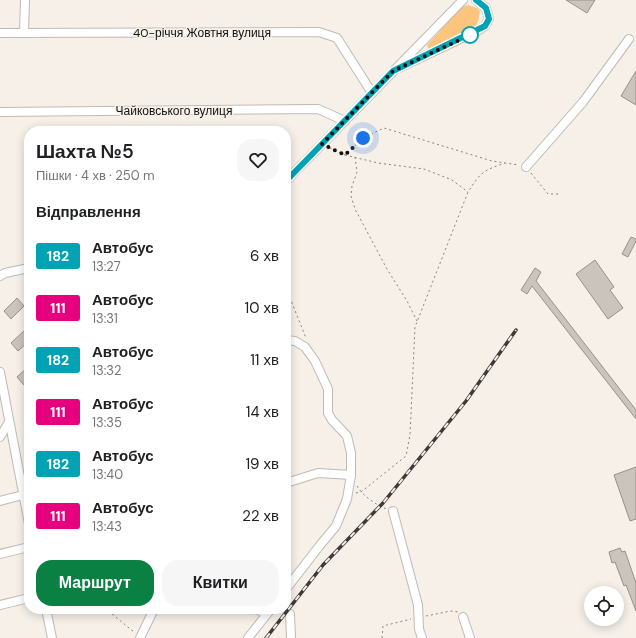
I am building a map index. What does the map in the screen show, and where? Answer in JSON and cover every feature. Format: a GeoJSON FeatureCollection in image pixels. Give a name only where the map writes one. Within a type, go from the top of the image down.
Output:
{"type":"FeatureCollection","features":[{"type":"Feature","properties":{"kind":"street"},"geometry":{"type":"LineString","coordinates":[[24,33],[25,0]]}},
{"type":"Feature","properties":{"kind":"street"},"geometry":{"type":"LineString","coordinates":[[291,176],[464,0]]}},
{"type":"Feature","properties":{"kind":"street"},"geometry":{"type":"LineString","coordinates":[[393,71],[485,26],[489,19],[486,8],[476,0]]}},
{"type":"Feature","properties":{"kind":"street","name":"40-річчя Жовтня вулиця"},"geometry":{"type":"LineString","coordinates":[[0,33],[319,32],[337,38],[372,93]]}},
{"type":"Feature","properties":{"kind":"street"},"geometry":{"type":"LineString","coordinates":[[526,167],[583,102],[629,39]]}},
{"type":"Feature","properties":{"kind":"street","name":"Чайковського вулиця"},"geometry":{"type":"LineString","coordinates":[[0,112],[318,110],[345,121]]}},
{"type":"Feature","properties":{"kind":"street"},"geometry":{"type":"LineString","coordinates":[[0,276],[5,273],[24,269]]}},
{"type":"Feature","properties":{"kind":"street"},"geometry":{"type":"LineString","coordinates":[[291,340],[296,341],[305,347],[315,361],[328,389],[328,413],[332,420],[347,436],[351,453],[351,475],[347,499],[336,526],[291,583]]}},
{"type":"Feature","properties":{"kind":"street"},"geometry":{"type":"LineString","coordinates":[[0,372],[24,500]]}},
{"type":"Feature","properties":{"kind":"street"},"geometry":{"type":"LineString","coordinates":[[0,437],[9,422]]}},
{"type":"Feature","properties":{"kind":"street"},"geometry":{"type":"LineString","coordinates":[[291,481],[318,473],[351,475]]}},
{"type":"Feature","properties":{"kind":"street"},"geometry":{"type":"LineString","coordinates":[[0,501],[23,495]]}},
{"type":"Feature","properties":{"kind":"street"},"geometry":{"type":"LineString","coordinates":[[393,511],[418,605],[419,630],[422,638]]}},
{"type":"Feature","properties":{"kind":"street"},"geometry":{"type":"LineString","coordinates":[[0,554],[24,548]]}},
{"type":"Feature","properties":{"kind":"street"},"geometry":{"type":"LineString","coordinates":[[0,605],[24,599]]}},
{"type":"Feature","properties":{"kind":"street"},"geometry":{"type":"LineString","coordinates":[[47,614],[52,638]]}},
{"type":"Feature","properties":{"kind":"street"},"geometry":{"type":"LineString","coordinates":[[140,638],[152,614]]}},
{"type":"Feature","properties":{"kind":"street"},"geometry":{"type":"LineString","coordinates":[[248,638],[267,614]]}},
{"type":"Feature","properties":{"kind":"street"},"geometry":{"type":"LineString","coordinates":[[290,614],[291,638]]}},
{"type":"Feature","properties":{"kind":"street"},"geometry":{"type":"LineString","coordinates":[[464,616],[470,638]]}},
{"type":"Feature","properties":{"kind":"path"},"geometry":{"type":"LineString","coordinates":[[345,155],[363,138],[384,128],[492,161],[526,167],[548,194],[561,194]]}},
{"type":"Feature","properties":{"kind":"path"},"geometry":{"type":"LineString","coordinates":[[322,144],[345,155],[378,163],[424,169],[452,180],[468,192]]}},
{"type":"Feature","properties":{"kind":"path"},"geometry":{"type":"LineString","coordinates":[[355,157],[357,172],[352,186],[351,196],[355,209],[387,269],[407,301],[417,322]]}},
{"type":"Feature","properties":{"kind":"path"},"geometry":{"type":"LineString","coordinates":[[360,492],[406,456],[410,435],[415,327],[468,192],[479,175],[488,169],[505,163]]}},
{"type":"Feature","properties":{"kind":"path"},"geometry":{"type":"LineString","coordinates":[[291,301],[306,339]]}},
{"type":"Feature","properties":{"kind":"path"},"geometry":{"type":"LineString","coordinates":[[351,475],[360,492],[380,506]]}},
{"type":"Feature","properties":{"kind":"path"},"geometry":{"type":"LineString","coordinates":[[382,638],[383,626],[451,611],[457,612],[464,616]]}},
{"type":"Feature","properties":{"kind":"path"},"geometry":{"type":"LineString","coordinates":[[112,614],[140,638]]}},
{"type":"Feature","properties":{"kind":"shaded area"},"geometry":{"type":"Polygon","coordinates":[[[468,5],[477,8],[480,11],[478,22],[475,27],[431,49],[428,48],[427,45],[462,7],[468,5]]]}},
{"type":"Feature","properties":{"kind":"building"},"geometry":{"type":"Polygon","coordinates":[[[566,0],[595,0],[587,13],[566,0]]]}},
{"type":"Feature","properties":{"kind":"building"},"geometry":{"type":"Polygon","coordinates":[[[636,71],[636,105],[621,96],[636,71]]]}},
{"type":"Feature","properties":{"kind":"building"},"geometry":{"type":"Polygon","coordinates":[[[631,237],[636,239],[636,241],[628,257],[622,254],[631,237]]]}},
{"type":"Feature","properties":{"kind":"building"},"geometry":{"type":"Polygon","coordinates":[[[595,260],[614,287],[610,290],[623,308],[608,319],[576,274],[595,260]]]}},
{"type":"Feature","properties":{"kind":"building"},"geometry":{"type":"Polygon","coordinates":[[[535,268],[541,272],[536,281],[636,410],[636,419],[532,286],[527,294],[521,290],[535,268]]]}},
{"type":"Feature","properties":{"kind":"building"},"geometry":{"type":"Polygon","coordinates":[[[17,298],[24,306],[11,319],[4,311],[17,298]]]}},
{"type":"Feature","properties":{"kind":"building"},"geometry":{"type":"Polygon","coordinates":[[[24,331],[24,346],[18,351],[11,343],[24,331]]]}},
{"type":"Feature","properties":{"kind":"building"},"geometry":{"type":"Polygon","coordinates":[[[24,371],[24,385],[17,377],[24,371]]]}},
{"type":"Feature","properties":{"kind":"building"},"geometry":{"type":"Polygon","coordinates":[[[636,467],[636,519],[630,521],[614,475],[636,467]]]}},
{"type":"Feature","properties":{"kind":"building"},"geometry":{"type":"Polygon","coordinates":[[[620,548],[622,552],[625,551],[636,583],[636,611],[615,562],[612,563],[609,552],[620,548]]]}},
{"type":"Feature","properties":{"kind":"railway"},"geometry":{"type":"LineString","coordinates":[[291,606],[323,565],[383,503],[466,401],[516,330]]}},
{"type":"Feature","properties":{"kind":"railway"},"geometry":{"type":"LineString","coordinates":[[266,638],[285,614]]}},
{"type":"Feature","properties":{"kind":"bus line","name":"182"},"geometry":{"type":"LineString","coordinates":[[291,176],[393,71],[478,31],[485,26],[489,19],[486,8],[476,0]]}},
{"type":"Feature","properties":{"kind":"route"},"geometry":{"type":"LineString","coordinates":[[363,138],[345,155],[322,144],[393,71],[470,35]]}}]}
